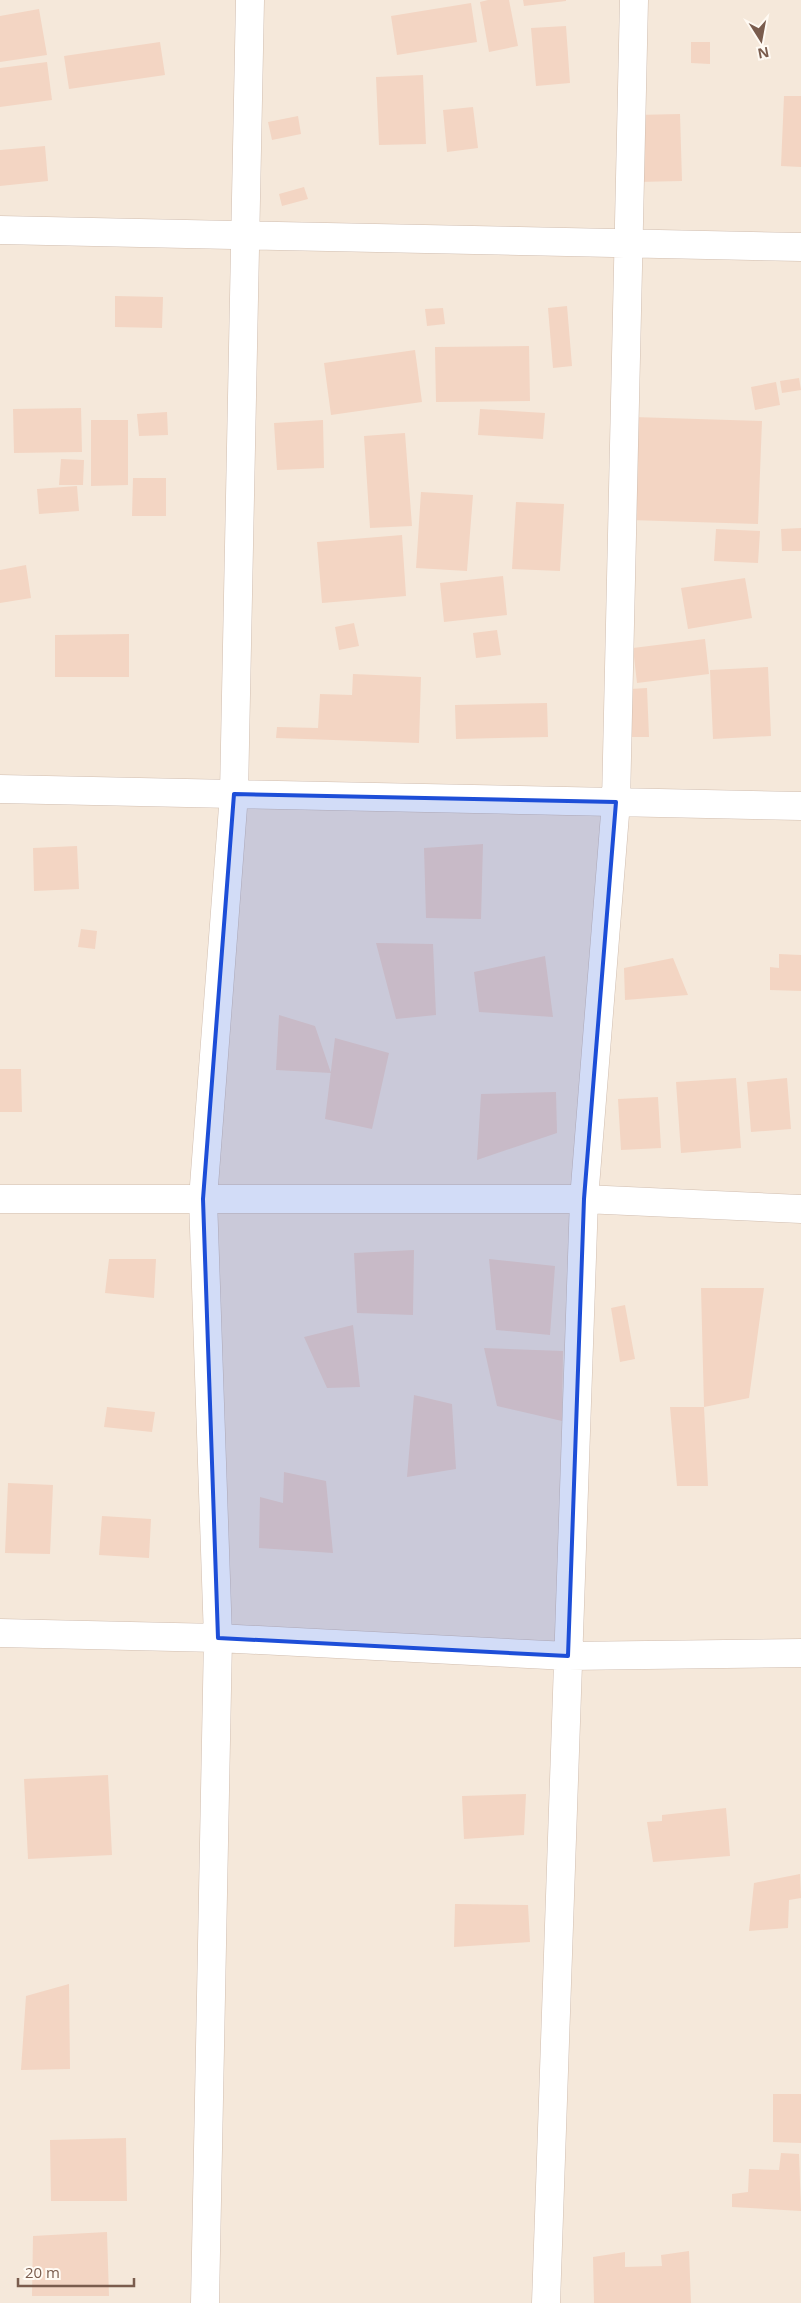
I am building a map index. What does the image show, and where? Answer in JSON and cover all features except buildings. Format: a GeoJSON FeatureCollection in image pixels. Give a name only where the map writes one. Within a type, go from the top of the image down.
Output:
{"type":"FeatureCollection","features":[{"type":"Feature","properties":{"kind":"street"},"geometry":{"type":"LineString","coordinates":[[205,2303],[218,1638],[203,1199],[234,794],[250,0]]}},
{"type":"Feature","properties":{"kind":"street"},"geometry":{"type":"LineString","coordinates":[[546,2303],[584,1199],[616,802],[634,0]]}},
{"type":"Feature","properties":{"kind":"street"},"geometry":{"type":"LineString","coordinates":[[0,230],[801,247]]}},
{"type":"Feature","properties":{"kind":"street"},"geometry":{"type":"LineString","coordinates":[[0,789],[801,806]]}},
{"type":"Feature","properties":{"kind":"street"},"geometry":{"type":"LineString","coordinates":[[0,1199],[584,1199],[801,1208]]}},
{"type":"Feature","properties":{"kind":"street"},"geometry":{"type":"LineString","coordinates":[[0,1633],[218,1638],[568,1656],[801,1653]]}},
{"type":"Feature","properties":{"kind":"highlighted area"},"geometry":{"type":"Polygon","coordinates":[[[234,794],[616,802],[584,1199],[568,1656],[218,1638],[203,1199],[234,794]]]}},
{"type":"Feature","properties":{"kind":"shaded area"},"geometry":{"type":"Polygon","coordinates":[[[0,0],[801,0],[801,2303],[0,2303],[0,0]]]}}]}
